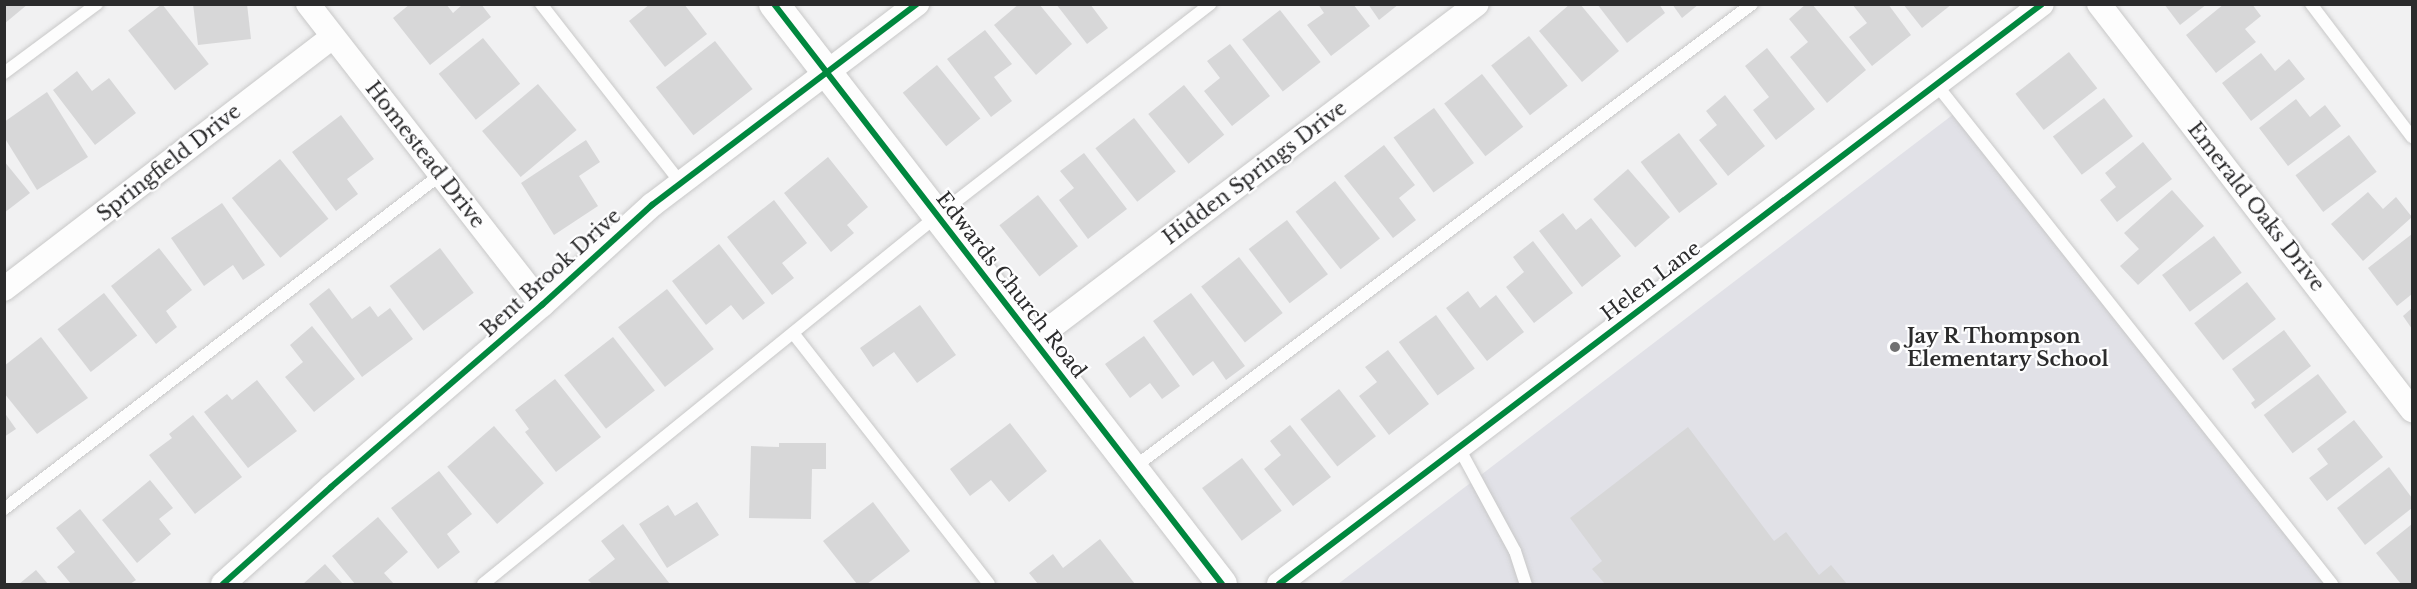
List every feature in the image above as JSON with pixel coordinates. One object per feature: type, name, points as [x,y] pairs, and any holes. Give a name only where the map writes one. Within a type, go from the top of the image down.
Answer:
[{"type":"street","name":"Homestead Drive","points":[[308,4],[542,305]]},
{"type":"street","name":"Edwards Church Road","points":[[774,4],[1222,585]]},
{"type":"street","name":"Bent Brook Drive","points":[[223,585],[340,479],[542,305],[652,205],[917,4]]},
{"type":"street","name":"Hidden Springs Drive","points":[[1034,341],[1477,4]]},
{"type":"street","name":"Helen Lane","points":[[1279,585],[2042,4]]},
{"type":"street","name":"Emerald Oaks Drive","points":[[2099,4],[2412,410]]},
{"type":"street","name":"Springfield Drive","points":[[4,289],[333,37]]},
{"type":"lane","points":[[4,73],[97,4]]},
{"type":"lane","points":[[541,4],[681,183]]},
{"type":"lane","points":[[483,585],[937,216],[1210,4]]},
{"type":"lane","points":[[1132,469],[1752,4]]},
{"type":"lane","points":[[2311,4],[2412,137]]},
{"type":"lane","points":[[1936,84],[2332,585]]},
{"type":"lane","points":[[4,509],[441,175]]},
{"type":"lane","points":[[793,333],[989,585]]},
{"type":"lane","points":[[1459,448],[1515,551],[1526,585]]},
{"type":"shaded area","name":"Jay R Thompson Elementary School","points":[[1959,110],[2324,584],[1338,584]]},
{"type":"building","points":[[4,4],[28,4],[4,24]]},
{"type":"building","points":[[162,4],[209,64],[175,90],[128,30]]},
{"type":"building","points":[[193,4],[247,4],[251,39],[198,45]]},
{"type":"building","points":[[410,4],[446,4],[453,13],[463,4],[481,4],[491,17],[430,65],[393,18]]},
{"type":"building","points":[[650,4],[684,4],[707,34],[665,67],[629,21]]},
{"type":"building","points":[[1019,4],[1039,4],[1072,44],[1036,75],[994,25]]},
{"type":"building","points":[[1056,4],[1090,4],[1108,28],[1087,44]]},
{"type":"building","points":[[1318,4],[1353,4],[1370,26],[1331,56],[1307,25],[1324,13]]},
{"type":"building","points":[[1368,4],[1399,4],[1379,20]]},
{"type":"building","points":[[1570,4],[1580,4],[1619,51],[1582,82],[1539,31]]},
{"type":"building","points":[[1597,4],[1659,4],[1665,13],[1627,43]]},
{"type":"building","points":[[1672,4],[1699,4],[1682,18]]},
{"type":"building","points":[[1806,4],[1812,4],[1866,70],[1827,103],[1790,57],[1808,42],[1789,19]]},
{"type":"building","points":[[1852,4],[1888,4],[1911,35],[1872,66],[1849,37],[1867,23]]},
{"type":"building","points":[[1903,4],[1952,4],[1922,28]]},
{"type":"building","points":[[2164,4],[2207,4],[2180,25]]},
{"type":"building","points":[[2224,4],[2252,4],[2261,16],[2245,29],[2256,42],[2216,73],[2186,35]]},
{"type":"building","points":[[1280,10],[1321,62],[1283,92],[1242,40]]},
{"type":"building","points":[[985,30],[1012,64],[994,77],[1012,101],[991,117],[947,59]]},
{"type":"building","points":[[1529,36],[1568,86],[1530,115],[1491,66]]},
{"type":"building","points":[[483,38],[520,84],[476,120],[439,74]]},
{"type":"building","points":[[715,41],[753,89],[693,135],[656,87]]},
{"type":"building","points":[[1230,44],[1270,96],[1232,126],[1204,91],[1220,78],[1207,61]]},
{"type":"building","points":[[1767,48],[1815,109],[1776,140],[1753,110],[1769,97],[1745,66]]},
{"type":"building","points":[[2069,52],[2097,88],[2044,130],[2015,94]]},
{"type":"building","points":[[2261,53],[2275,71],[2289,59],[2305,79],[2251,121],[2222,83]]},
{"type":"building","points":[[937,65],[980,119],[946,146],[903,93]]},
{"type":"building","points":[[77,71],[92,91],[109,78],[136,113],[95,145],[53,90]]},
{"type":"building","points":[[1482,74],[1523,127],[1485,156],[1444,104]]},
{"type":"building","points":[[538,84],[577,130],[521,177],[482,131]]},
{"type":"building","points":[[1184,85],[1224,135],[1189,164],[1148,114]]},
{"type":"building","points":[[47,92],[88,157],[37,190],[4,137],[4,122]]},
{"type":"building","points":[[1725,95],[1765,146],[1728,176],[1699,140],[1717,125],[1706,111]]},
{"type":"building","points":[[2104,98],[2133,136],[2082,175],[2053,137]]},
{"type":"building","points":[[2296,99],[2310,117],[2325,105],[2341,126],[2288,166],[2259,128]]},
{"type":"building","points":[[1434,108],[1474,163],[1434,192],[1394,137]]},
{"type":"building","points":[[341,115],[374,159],[347,179],[358,194],[336,211],[292,152]]},
{"type":"building","points":[[1134,118],[1176,172],[1137,202],[1095,148]]},
{"type":"building","points":[[1679,133],[1718,184],[1679,213],[1641,162]]},
{"type":"building","points":[[2349,135],[2377,172],[2323,212],[2295,175]]},
{"type":"building","points":[[586,140],[600,162],[579,176],[598,206],[554,235],[521,183]]},
{"type":"building","points":[[2143,142],[2172,179],[2117,222],[2100,200],[2116,187],[2105,173]]},
{"type":"building","points":[[1384,145],[1415,185],[1399,198],[1416,220],[1393,238],[1344,176]]},
{"type":"building","points":[[1084,153],[1127,209],[1088,239],[1059,200],[1074,188],[1060,171]]},
{"type":"building","points":[[828,157],[868,207],[847,225],[854,233],[831,252],[784,193]]},
{"type":"building","points":[[280,159],[328,219],[280,258],[232,198]]},
{"type":"building","points":[[4,161],[30,193],[4,213]]},
{"type":"building","points":[[1628,169],[1670,217],[1635,247],[1593,199]]},
{"type":"building","points":[[1335,181],[1380,239],[1341,269],[1296,212]]},
{"type":"building","points":[[2172,190],[2204,226],[2138,285],[2120,266],[2139,249],[2124,233]]},
{"type":"building","points":[[2368,192],[2383,209],[2396,197],[2412,217],[2363,261],[2331,224]]},
{"type":"building","points":[[1038,195],[1078,246],[1039,276],[999,225]]},
{"type":"building","points":[[774,200],[807,243],[782,263],[794,278],[772,295],[727,237]]},
{"type":"building","points":[[222,203],[265,265],[243,280],[233,265],[204,286],[171,238]]},
{"type":"building","points":[[1563,213],[1576,230],[1591,218],[1621,256],[1582,287],[1539,231]]},
{"type":"building","points":[[1287,220],[1328,274],[1290,303],[1249,249]]},
{"type":"building","points":[[2412,234],[2412,294],[2397,306],[2368,268]]},
{"type":"building","points":[[2214,236],[2242,273],[2190,312],[2162,275]]},
{"type":"building","points":[[1533,241],[1573,293],[1534,323],[1506,287],[1524,272],[1513,257]]},
{"type":"building","points":[[719,244],[765,303],[743,320],[731,305],[706,325],[672,281]]},
{"type":"building","points":[[159,248],[192,290],[166,311],[177,327],[156,344],[111,286]]},
{"type":"building","points":[[440,248],[474,293],[423,331],[390,286]]},
{"type":"building","points":[[1239,257],[1283,313],[1245,343],[1201,287]]},
{"type":"building","points":[[2247,282],[2276,319],[2223,360],[2194,323]]},
{"type":"building","points":[[329,288],[352,319],[370,306],[378,317],[390,308],[413,339],[362,377],[309,304]]},
{"type":"building","points":[[667,289],[714,349],[665,387],[618,327]]},
{"type":"building","points":[[1468,291],[1480,308],[1496,295],[1524,332],[1487,361],[1446,308]]},
{"type":"building","points":[[104,293],[137,336],[91,372],[58,329]]},
{"type":"building","points":[[1191,293],[1245,366],[1226,380],[1213,361],[1193,376],[1153,321]]},
{"type":"building","points":[[920,305],[956,355],[917,383],[894,352],[873,367],[860,348]]},
{"type":"building","points":[[2412,308],[2412,329],[2403,316]]},
{"type":"building","points":[[1436,315],[1475,368],[1438,395],[1399,342]]},
{"type":"building","points":[[312,326],[355,379],[314,412],[285,377],[303,362],[290,345]]},
{"type":"building","points":[[2284,330],[2311,366],[2255,409],[2251,403],[2255,400],[2232,369]]},
{"type":"building","points":[[1144,336],[1180,386],[1162,399],[1150,383],[1130,398],[1105,364]]},
{"type":"building","points":[[41,337],[88,398],[37,434],[4,393],[4,366]]},
{"type":"building","points":[[613,337],[655,391],[606,429],[564,375]]},
{"type":"building","points":[[1388,350],[1429,404],[1389,435],[1359,396],[1377,382],[1365,367]]},
{"type":"building","points":[[2318,374],[2347,412],[2293,453],[2264,415]]},
{"type":"building","points":[[555,379],[601,437],[556,472],[525,432],[529,429],[515,410]]},
{"type":"building","points":[[257,380],[297,431],[248,468],[204,412],[227,394],[232,400]]},
{"type":"building","points":[[1339,389],[1376,436],[1337,466],[1300,419]]},
{"type":"building","points":[[4,412],[16,429],[4,437]]},
{"type":"building","points":[[193,415],[242,477],[195,514],[149,455],[172,438],[169,434]]},
{"type":"building","points":[[2354,420],[2383,457],[2327,501],[2309,478],[2328,464],[2317,449]]},
{"type":"building","points":[[1010,423],[1047,471],[1009,502],[991,480],[970,496],[950,469]]},
{"type":"building","points":[[1290,425],[1331,477],[1293,506],[1264,469],[1281,455],[1270,441]]},
{"type":"building","points":[[494,426],[544,483],[497,524],[447,467]]},
{"type":"building","points":[[1688,427],[1774,541],[1786,532],[1819,575],[1831,565],[1847,584],[1605,584],[1592,569],[1602,561],[1570,518]]},
{"type":"building","points":[[779,443],[826,443],[826,469],[812,469],[811,519],[749,518],[751,446],[779,447]]},
{"type":"building","points":[[1242,458],[1282,511],[1242,541],[1202,488]]},
{"type":"building","points":[[2389,467],[2412,498],[2412,508],[2365,545],[2337,508]]},
{"type":"building","points":[[439,471],[472,514],[447,534],[460,552],[438,569],[391,508]]},
{"type":"building","points":[[150,480],[173,508],[159,519],[171,534],[137,563],[102,520]]},
{"type":"building","points":[[697,502],[719,535],[667,568],[639,524],[668,505],[675,516]]},
{"type":"building","points":[[873,502],[910,551],[867,584],[857,584],[823,541]]},
{"type":"building","points":[[80,509],[136,580],[130,584],[71,584],[57,567],[75,552],[56,528]]},
{"type":"building","points":[[378,517],[408,552],[384,573],[394,584],[355,584],[332,556]]},
{"type":"building","points":[[623,524],[670,584],[592,584],[588,580],[615,559],[601,541]]},
{"type":"building","points":[[2412,524],[2412,583],[2401,584],[2376,553]]},
{"type":"building","points":[[1100,539],[1135,584],[1038,584],[1029,573],[1053,554],[1063,568]]},
{"type":"building","points":[[325,564],[343,584],[303,584]]},
{"type":"building","points":[[36,570],[48,584],[19,584]]},
{"type":"cycle path","points":[[774,4],[1222,584]]},
{"type":"cycle path","points":[[223,584],[331,487],[542,305],[652,205],[917,4]]},
{"type":"cycle path","points":[[1279,584],[2042,4]]},
{"type":"place","name":"Jay R Thompson Elementary School","points":[[1895,347]]}]
